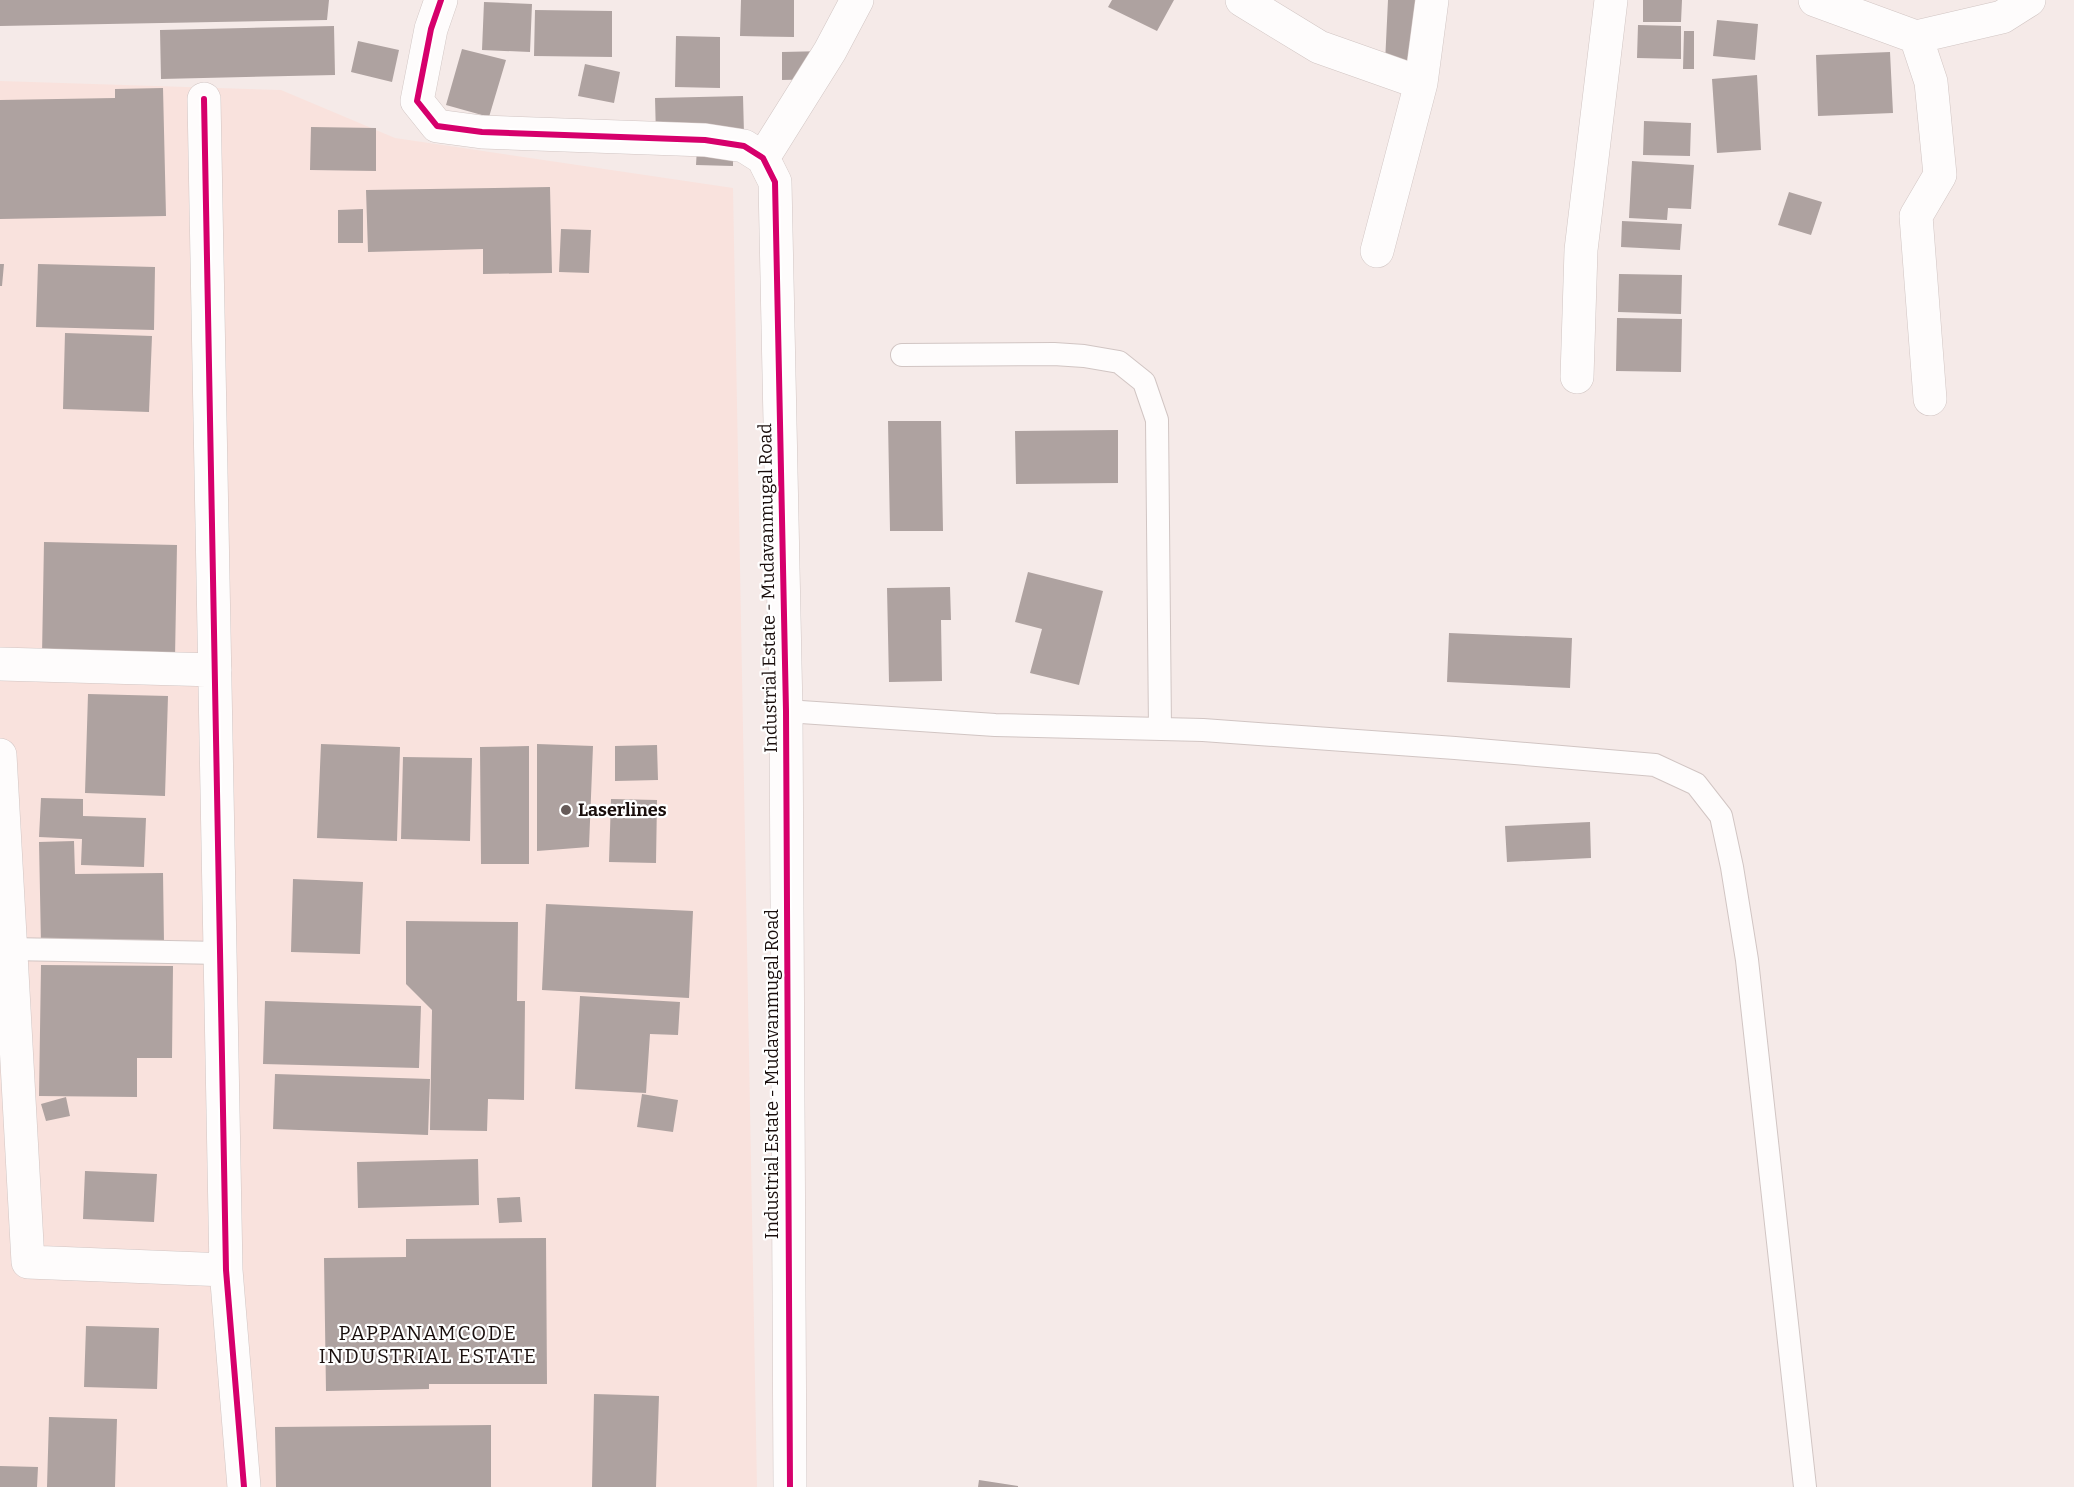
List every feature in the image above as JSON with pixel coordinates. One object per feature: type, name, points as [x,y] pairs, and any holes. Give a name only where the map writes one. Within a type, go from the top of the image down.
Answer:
[{"type":"street","points":[[441,0],[431,29],[417,101],[437,126],[482,132],[705,140],[744,147],[763,158],[830,51],[857,0]]},
{"type":"street","points":[[1242,0],[1320,47],[1421,83]]},
{"type":"street","points":[[1377,251],[1421,83],[1432,0]]},
{"type":"street","points":[[1577,377],[1581,250],[1611,0]]},
{"type":"street","points":[[1815,0],[1916,37],[2002,17],[2029,0]]},
{"type":"street","points":[[1916,37],[1931,82],[1940,175],[1916,216],[1930,399]]},
{"type":"street","points":[[204,99],[226,1270],[244,1487]]},
{"type":"street","name":"Industrial Estate - Mudavanmugal Road","points":[[763,158],[775,182],[786,711],[790,1487]]},
{"type":"street","points":[[0,664],[215,670]]},
{"type":"street","points":[[0,755],[27,1262],[226,1270]]},
{"type":"lane","points":[[902,355],[1054,354],[1084,356],[1119,362],[1144,382],[1157,420],[1160,729]]},
{"type":"lane","points":[[786,711],[995,725],[1203,730],[1455,748],[1655,765],[1696,784],[1720,816],[1732,867],[1741,925],[1805,1487]]},
{"type":"lane","points":[[10,949],[221,953]]},
{"type":"shaded area","points":[[0,81],[281,90],[395,138],[733,188],[757,1487],[0,1487]]},
{"type":"building","points":[[0,0],[329,0],[327,20],[0,26]]},
{"type":"building","points":[[741,0],[794,0],[794,37],[740,36]]},
{"type":"building","points":[[1112,0],[1174,0],[1157,31],[1108,7]]},
{"type":"building","points":[[1388,0],[1428,0],[1426,64],[1385,63]]},
{"type":"building","points":[[1643,0],[1682,0],[1681,22],[1643,22]]},
{"type":"building","points":[[484,2],[532,4],[530,52],[482,50]]},
{"type":"building","points":[[535,10],[612,11],[612,57],[534,56]]},
{"type":"building","points":[[1717,20],[1758,24],[1755,60],[1713,56]]},
{"type":"building","points":[[1638,25],[1681,26],[1681,59],[1637,58]]},
{"type":"building","points":[[334,26],[335,75],[161,79],[160,30]]},
{"type":"building","points":[[1684,31],[1694,31],[1694,69],[1683,69]]},
{"type":"building","points":[[676,36],[720,37],[720,88],[675,87]]},
{"type":"building","points":[[358,41],[399,50],[392,82],[351,72]]},
{"type":"building","points":[[462,49],[506,60],[489,117],[446,105]]},
{"type":"building","points":[[825,51],[826,79],[782,80],[782,52]]},
{"type":"building","points":[[1890,52],[1893,113],[1818,116],[1816,55]]},
{"type":"building","points":[[585,64],[620,72],[614,103],[578,96]]},
{"type":"building","points":[[1757,75],[1761,150],[1717,153],[1712,79]]},
{"type":"building","points":[[163,88],[166,216],[0,219],[0,100],[115,98],[115,89]]},
{"type":"building","points":[[743,96],[744,134],[656,136],[655,98]]},
{"type":"building","points":[[1644,121],[1691,123],[1690,156],[1643,155]]},
{"type":"building","points":[[311,127],[376,128],[376,171],[310,170]]},
{"type":"building","points":[[697,148],[733,149],[733,166],[696,165]]},
{"type":"building","points":[[1632,161],[1694,165],[1691,209],[1668,208],[1667,220],[1629,218]]},
{"type":"building","points":[[550,187],[552,273],[483,274],[483,249],[368,252],[366,190]]},
{"type":"building","points":[[1789,192],[1822,202],[1811,235],[1778,225]]},
{"type":"building","points":[[363,209],[363,243],[338,243],[338,210]]},
{"type":"building","points":[[1622,221],[1682,224],[1680,250],[1621,247]]},
{"type":"building","points":[[561,229],[591,230],[589,273],[559,272]]},
{"type":"building","points":[[0,264],[4,264],[2,286],[0,286]]},
{"type":"building","points":[[38,264],[155,267],[154,330],[36,327]]},
{"type":"building","points":[[1619,274],[1682,275],[1681,314],[1618,312]]},
{"type":"building","points":[[1617,318],[1682,319],[1681,372],[1616,371]]},
{"type":"building","points":[[65,333],[152,336],[149,412],[63,409]]},
{"type":"building","points":[[888,421],[941,421],[943,531],[890,531]]},
{"type":"building","points":[[1118,430],[1118,483],[1016,484],[1015,431]]},
{"type":"building","points":[[44,542],[177,545],[175,658],[42,655]]},
{"type":"building","points":[[1028,572],[1103,591],[1079,685],[1030,673],[1042,629],[1015,622]]},
{"type":"building","points":[[950,587],[951,620],[941,620],[942,681],[889,682],[887,588]]},
{"type":"building","points":[[1449,633],[1572,638],[1570,688],[1447,682]]},
{"type":"building","points":[[88,694],[168,696],[165,796],[85,793]]},
{"type":"building","points":[[321,744],[400,747],[397,841],[317,838]]},
{"type":"building","points":[[537,744],[593,746],[589,847],[537,851]]},
{"type":"building","points":[[657,745],[658,780],[615,781],[615,746]]},
{"type":"building","points":[[529,746],[529,864],[481,864],[480,747]]},
{"type":"building","points":[[403,757],[472,758],[470,841],[401,839]]},
{"type":"building","points":[[41,798],[83,799],[83,816],[146,818],[144,867],[81,865],[82,839],[39,837]]},
{"type":"building","points":[[611,799],[657,800],[656,863],[609,862]]},
{"type":"building","points":[[1590,822],[1591,858],[1507,862],[1505,826]]},
{"type":"building","points":[[74,841],[75,874],[163,873],[164,943],[41,945],[39,842]]},
{"type":"building","points":[[293,879],[363,882],[360,954],[291,952]]},
{"type":"building","points":[[546,904],[693,911],[689,998],[542,990]]},
{"type":"building","points":[[406,921],[518,922],[517,1001],[525,1001],[524,1100],[488,1099],[487,1131],[430,1130],[432,1010],[406,984]]},
{"type":"building","points":[[41,965],[173,966],[172,1058],[137,1058],[137,1097],[39,1096]]},
{"type":"building","points":[[580,996],[680,1002],[678,1035],[650,1034],[646,1093],[575,1089]]},
{"type":"building","points":[[265,1001],[421,1006],[419,1068],[263,1064]]},
{"type":"building","points":[[275,1074],[430,1079],[428,1135],[273,1129]]},
{"type":"building","points":[[642,1094],[678,1100],[673,1132],[637,1127]]},
{"type":"building","points":[[66,1097],[70,1116],[46,1121],[41,1104]]},
{"type":"building","points":[[478,1159],[479,1205],[358,1208],[357,1162]]},
{"type":"building","points":[[85,1171],[157,1174],[154,1222],[83,1219]]},
{"type":"building","points":[[520,1197],[522,1222],[499,1223],[497,1198]]},
{"type":"building","points":[[546,1238],[547,1384],[429,1384],[429,1389],[326,1391],[324,1258],[406,1257],[406,1239]]},
{"type":"building","points":[[86,1326],[159,1328],[157,1389],[84,1387]]},
{"type":"building","points":[[594,1394],[659,1396],[656,1487],[592,1487]]},
{"type":"building","points":[[49,1417],[117,1419],[115,1487],[47,1487]]},
{"type":"building","points":[[491,1425],[491,1487],[276,1487],[275,1427]]},
{"type":"building","points":[[0,1466],[38,1467],[37,1487],[0,1487]]},
{"type":"building","points":[[979,1480],[1018,1486],[1018,1487],[978,1487]]},
{"type":"cycle path","points":[[441,0],[431,29],[417,101],[437,126],[482,132],[705,140],[744,146],[763,158],[775,182],[786,711],[790,1487]]},
{"type":"cycle path","points":[[204,99],[226,1270],[244,1487]]},
{"type":"place","name":"Laserlines","points":[[566,810]]},
{"type":"district","name":"PAPPANAMCODE INDUSTRIAL ESTATE","points":[[428,1344]]}]
